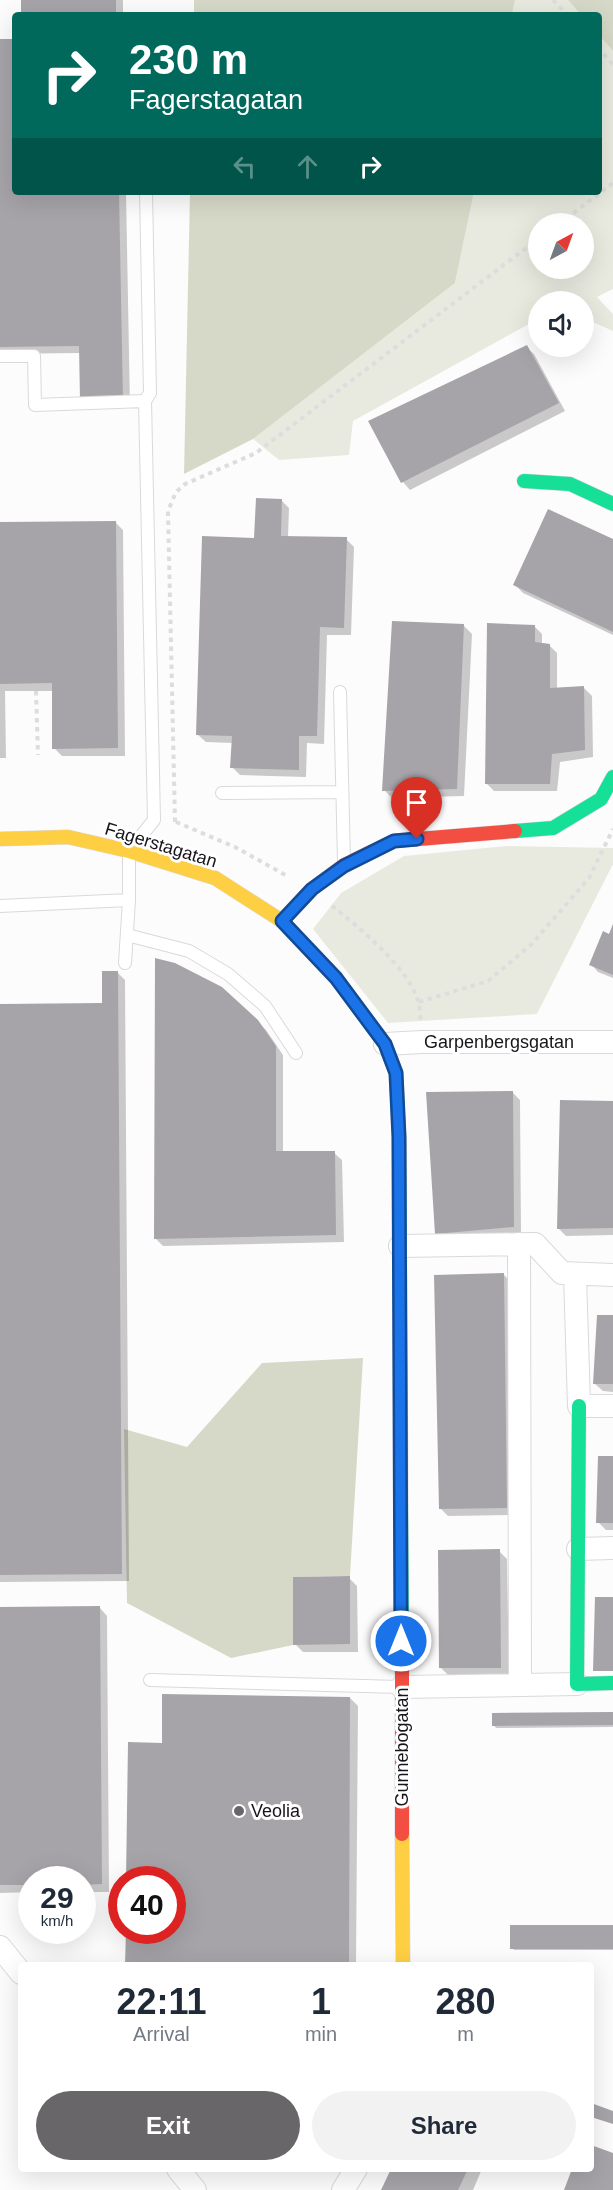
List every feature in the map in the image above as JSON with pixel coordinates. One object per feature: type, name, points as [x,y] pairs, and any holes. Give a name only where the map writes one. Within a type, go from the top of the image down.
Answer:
[{"type":"street","points":[[524,481],[570,484],[613,504]]},
{"type":"street","points":[[282,921],[312,889],[344,866],[394,841],[553,828],[601,799],[613,777]]},
{"type":"street","name":"Fagerstagatan","points":[[0,839],[68,837],[129,851],[215,878],[282,921]]},
{"type":"street","name":"Gunnebogatan","points":[[282,921],[336,978],[385,1044],[396,1073],[400,1246],[403,1962]]},
{"type":"street","name":"Garpenbergsgatan","points":[[385,1044],[613,1042]]},
{"type":"street","points":[[519,1244],[520,1685]]},
{"type":"street","points":[[400,1246],[535,1244],[562,1273],[613,1275]]},
{"type":"street","points":[[575,1274],[579,1406],[577,1683]]},
{"type":"street","points":[[579,1406],[613,1406]]},
{"type":"street","points":[[578,1548],[613,1548]]},
{"type":"street","points":[[402,1687],[613,1683]]},
{"type":"street","points":[[0,1947],[18,1969]]},
{"type":"street","points":[[180,2172],[195,2190]]},
{"type":"street","points":[[343,2190],[354,2172]]},
{"type":"lane","points":[[125,963],[129,851],[154,820],[145,401],[150,393],[146,195]]},
{"type":"lane","points":[[0,356],[34,356],[35,405],[145,401]]},
{"type":"lane","points":[[340,692],[344,866]]},
{"type":"lane","points":[[222,793],[342,792]]},
{"type":"lane","points":[[0,906],[129,900]]},
{"type":"lane","points":[[127,935],[189,951],[228,974],[265,1006],[296,1053]]},
{"type":"lane","points":[[150,1680],[402,1687]]},
{"type":"path","points":[[554,0],[565,12]]},
{"type":"path","points":[[602,52],[613,64]]},
{"type":"path","points":[[573,213],[597,195]]},
{"type":"path","points":[[154,820],[176,822],[168,511],[176,492],[185,484],[256,453],[528,247]]},
{"type":"path","points":[[36,691],[38,755]]},
{"type":"path","points":[[419,1002],[488,981],[531,945],[589,878],[613,829]]},
{"type":"shaded area","points":[[515,0],[568,0],[578,12],[513,12]]},
{"type":"shaded area","points":[[602,38],[613,51],[613,289],[597,297],[613,314],[613,331],[594,322],[594,291],[528,291],[528,325],[353,421],[349,455],[279,460],[253,439],[455,283],[473,195],[602,195]]},
{"type":"shaded area","points":[[506,846],[613,848],[613,864],[537,1014],[388,1023],[313,929],[341,893],[404,856]]},
{"type":"green space","points":[[194,0],[515,0],[513,12],[194,12]]},
{"type":"green space","points":[[568,0],[613,0],[613,51],[602,38],[602,12],[578,12]]},
{"type":"green space","points":[[190,195],[473,195],[455,283],[253,439],[184,474]]},
{"type":"green space","points":[[363,1358],[350,1576],[293,1577],[293,1645],[231,1658],[127,1603],[124,1429],[187,1447],[262,1363]]},
{"type":"building","points":[[21,0],[116,0],[116,12],[21,12]]},
{"type":"building","points":[[0,39],[12,39],[12,195],[119,195],[123,400],[80,400],[79,346],[0,347]]},
{"type":"building","points":[[527,345],[528,357],[534,357],[559,403],[401,483],[368,421]]},
{"type":"building","points":[[256,498],[282,499],[281,536],[347,537],[344,628],[320,627],[317,736],[299,736],[299,770],[230,768],[232,736],[196,735],[202,536],[254,538]]},
{"type":"building","points":[[548,509],[613,539],[613,632],[513,585]]},
{"type":"building","points":[[116,521],[118,748],[52,749],[52,683],[0,684],[0,522]]},
{"type":"building","points":[[392,621],[464,624],[457,789],[382,791]]},
{"type":"building","points":[[487,623],[535,625],[535,642],[550,644],[550,688],[584,686],[585,750],[552,754],[550,784],[485,784]]},
{"type":"building","points":[[613,924],[613,975],[589,965],[603,931],[609,934]]},
{"type":"building","points":[[155,958],[175,963],[222,987],[258,1020],[276,1046],[276,1151],[335,1151],[336,1235],[154,1239]]},
{"type":"building","points":[[102,971],[118,971],[122,1574],[0,1575],[0,1004],[102,1003]]},
{"type":"building","points":[[513,1091],[514,1227],[435,1234],[426,1092]]},
{"type":"building","points":[[560,1100],[613,1101],[613,1228],[557,1229]]},
{"type":"building","points":[[504,1273],[507,1508],[439,1509],[434,1275]]},
{"type":"building","points":[[597,1315],[613,1315],[613,1384],[593,1384]]},
{"type":"building","points":[[598,1456],[613,1456],[613,1523],[596,1523]]},
{"type":"building","points":[[500,1549],[501,1668],[439,1668],[438,1550]]},
{"type":"building","points":[[350,1576],[350,1644],[293,1645],[293,1577]]},
{"type":"building","points":[[595,1597],[613,1597],[613,1671],[593,1671]]},
{"type":"building","points":[[100,1606],[102,1884],[96,1884],[96,1866],[18,1866],[18,1885],[0,1885],[0,1607]]},
{"type":"building","name":"Veolia","points":[[162,1694],[350,1697],[349,1962],[125,1962],[126,1944],[186,1944],[186,1866],[126,1866],[128,1742],[162,1743]]},
{"type":"building","points":[[613,1712],[613,1725],[492,1726],[492,1713]]},
{"type":"building","points":[[510,1925],[613,1925],[613,1949],[510,1949]]},
{"type":"building","points":[[594,2104],[613,2111],[613,2124],[594,2118]]},
{"type":"building","points":[[594,2146],[613,2153],[613,2190],[564,2190],[571,2172],[594,2172]]},
{"type":"building","points":[[390,2172],[467,2172],[458,2190],[381,2190]]},
{"type":"traffic: fast","points":[[524,481],[570,484],[613,504]]},
{"type":"traffic: fast","points":[[515,831],[553,828],[601,799],[613,777]]},
{"type":"traffic: fast","points":[[336,978],[385,1044],[396,1073],[399,1137],[402,1670]]},
{"type":"traffic: fast","points":[[579,1406],[577,1684],[613,1683]]},
{"type":"traffic: slow","points":[[0,839],[68,837],[129,851],[215,878],[282,921],[336,978]]},
{"type":"traffic: slow","points":[[402,1834],[403,1962]]},
{"type":"traffic: jam","points":[[282,921],[312,889],[344,865],[394,841],[515,831]]},
{"type":"traffic: jam","points":[[402,1670],[402,1834]]},
{"type":"place","name":"Veolia","points":[[239,1811]]},
{"type":"route","points":[[401,1641],[399,1137],[396,1073],[385,1044],[336,978],[282,921],[312,889],[344,866],[394,841],[417,839]]}]
